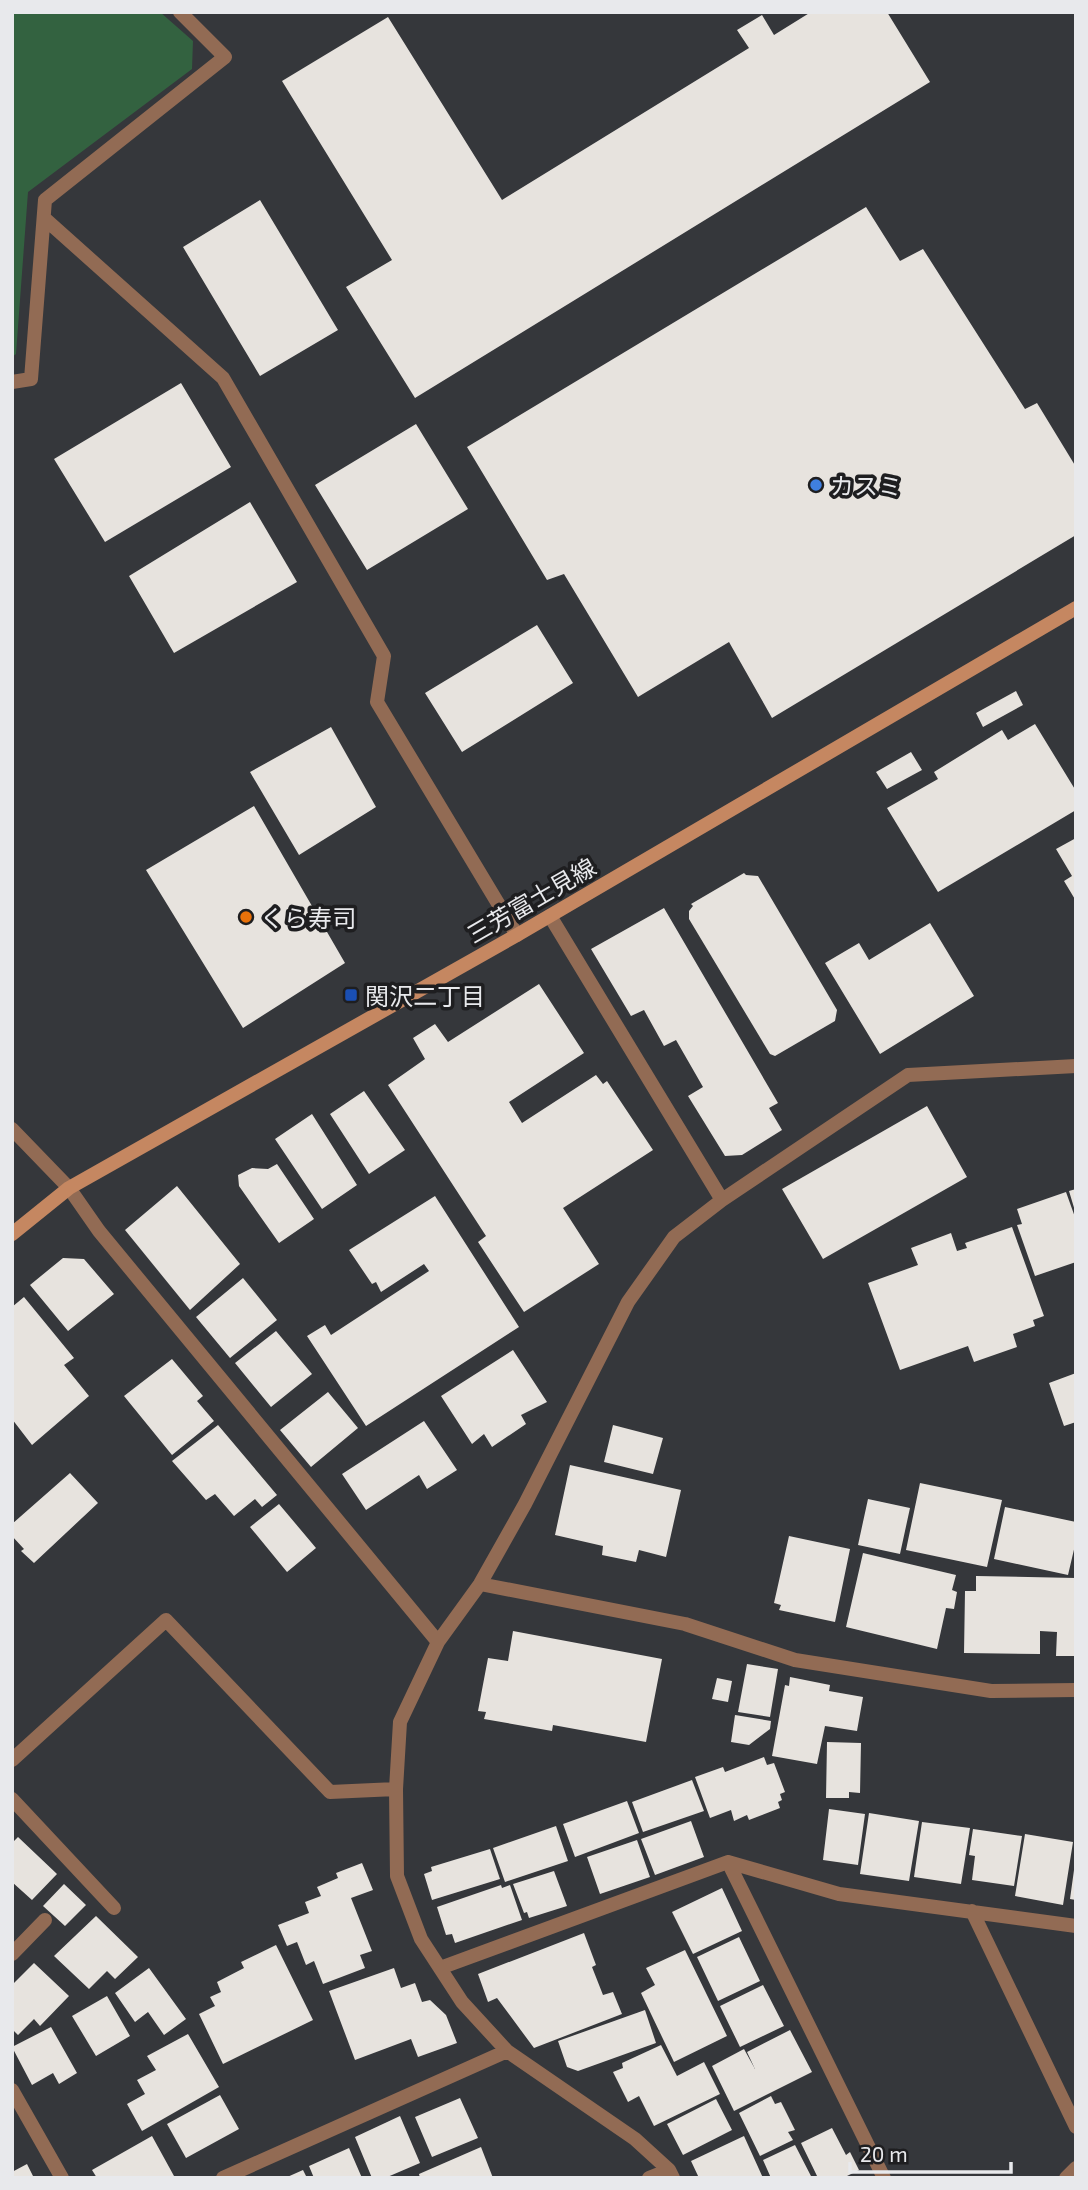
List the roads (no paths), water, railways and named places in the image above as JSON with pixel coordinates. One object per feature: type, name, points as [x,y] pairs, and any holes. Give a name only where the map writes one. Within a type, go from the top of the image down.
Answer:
[{"type":"main road","name":"三芳富士見線","points":[[12,1234],[69,1188],[550,916],[1076,608]]},
{"type":"street","points":[[12,382],[31,379],[46,201],[226,57],[180,12]]},
{"type":"street","points":[[44,218],[223,378],[384,656],[377,702],[517,935]]},
{"type":"street","points":[[550,916],[722,1200]]},
{"type":"street","points":[[671,2174],[635,2139],[507,2051],[462,2001],[421,1939],[397,1876],[396,1789],[400,1722],[438,1642],[480,1584],[525,1504],[628,1301],[674,1237],[722,1200],[908,1075],[1076,1066]]},
{"type":"street","points":[[12,1129],[69,1188],[99,1231],[438,1642]]},
{"type":"street","points":[[480,1584],[685,1624],[795,1660],[991,1691],[1076,1690]]},
{"type":"street","points":[[12,1760],[166,1620],[330,1792],[396,1789]]},
{"type":"street","points":[[12,1799],[114,1908]]},
{"type":"street","points":[[440,1968],[728,1862],[839,1894],[1076,1927]]},
{"type":"street","points":[[728,1862],[884,2178]]},
{"type":"street","points":[[972,1911],[1076,2127]]},
{"type":"street","points":[[12,1954],[45,1920]]},
{"type":"street","points":[[223,2178],[507,2051]]},
{"type":"street","points":[[12,2090],[62,2178]]},
{"type":"street","points":[[1066,2178],[1076,2168]]},
{"type":"street","points":[[649,2178],[671,2174]]},
{"type":"place","name":"カスミ","points":[[816,485]]},
{"type":"place","name":"くら寿司","points":[[246,917]]},
{"type":"place","name":"関沢二丁目","points":[[351,995]]}]
